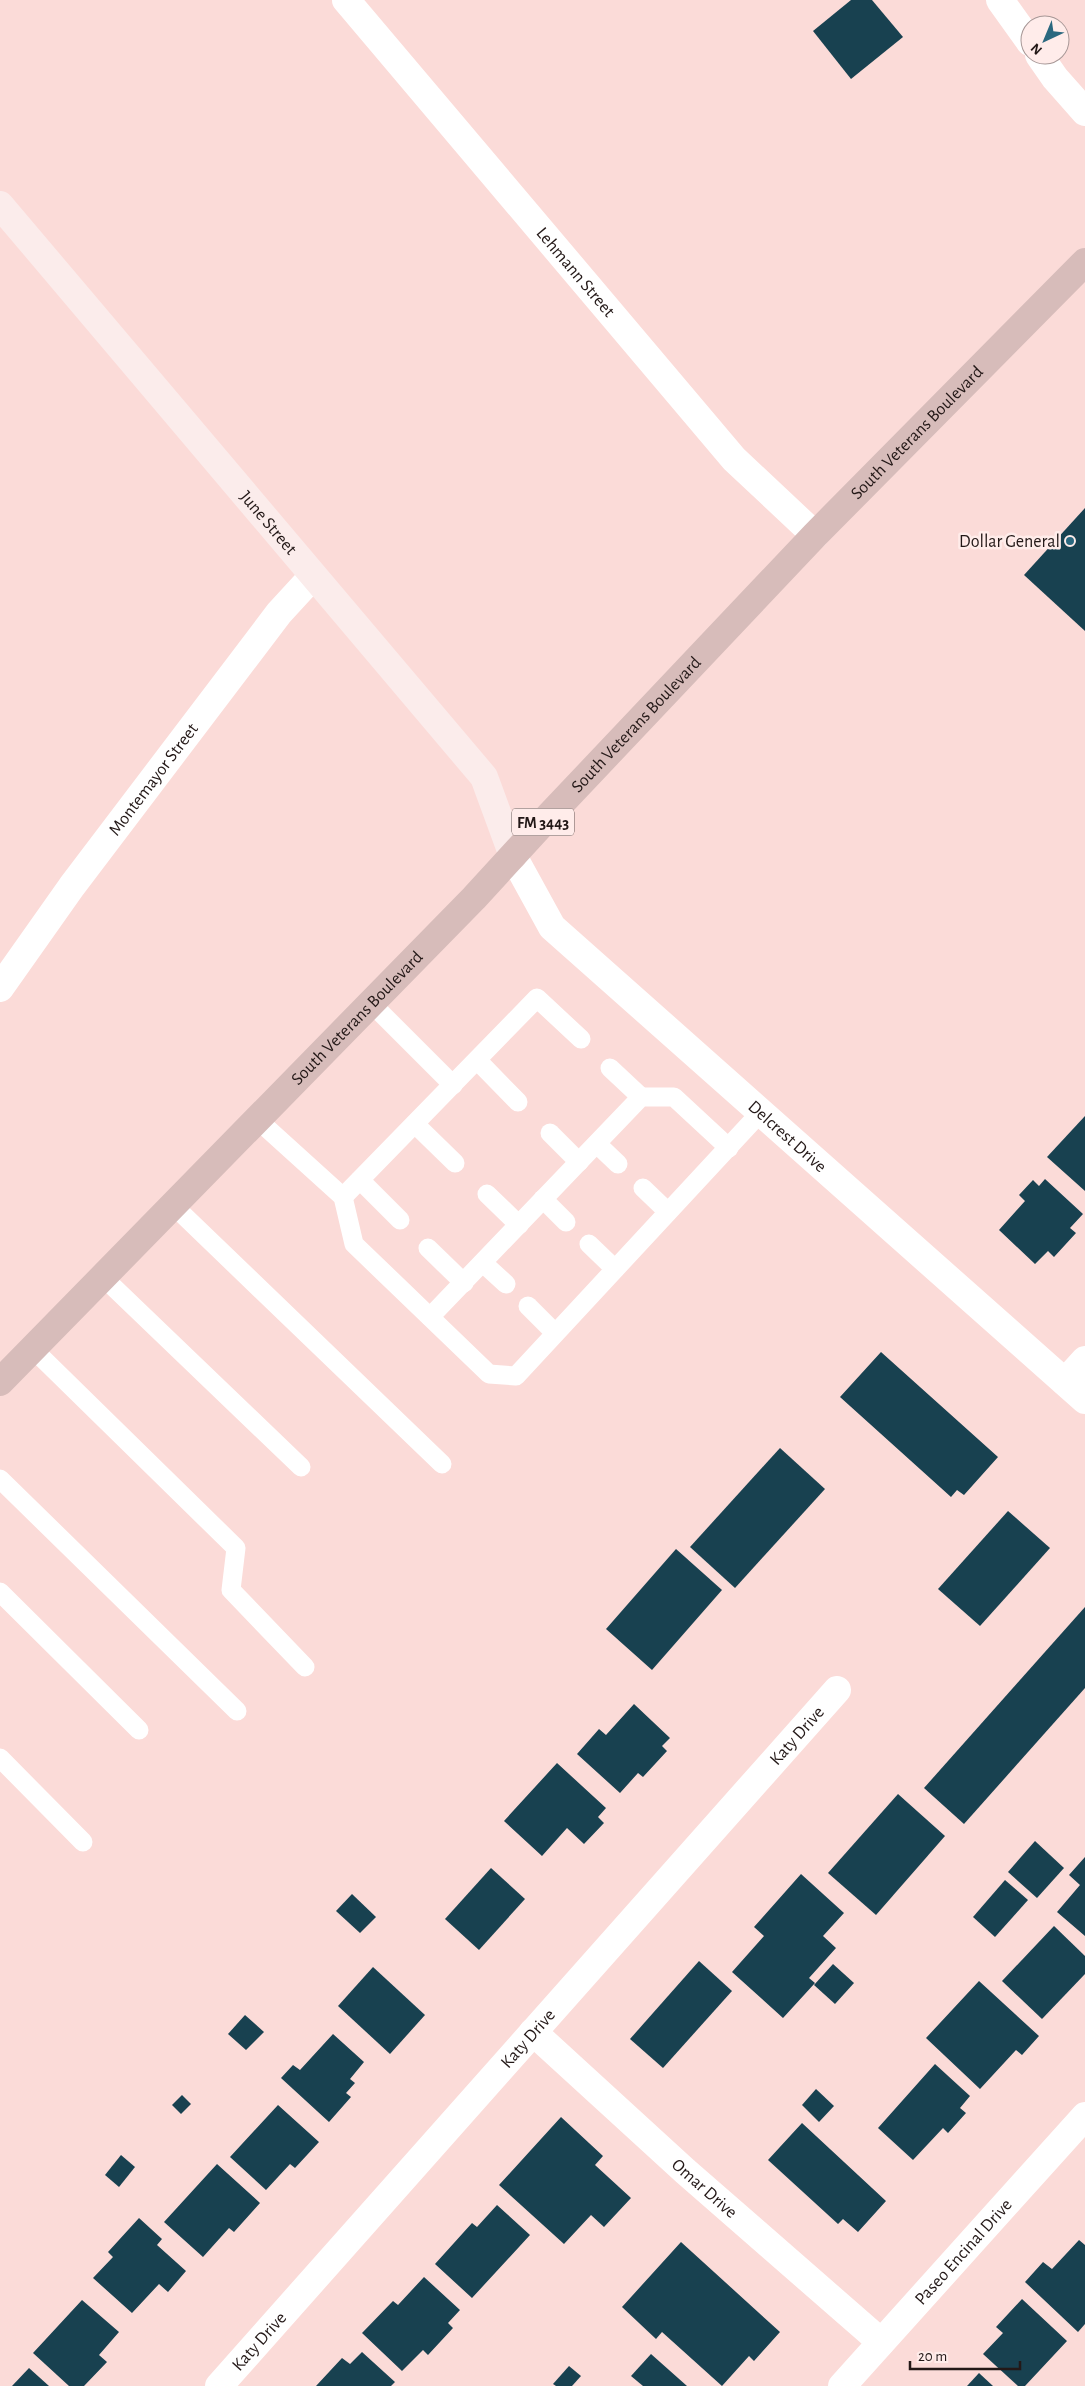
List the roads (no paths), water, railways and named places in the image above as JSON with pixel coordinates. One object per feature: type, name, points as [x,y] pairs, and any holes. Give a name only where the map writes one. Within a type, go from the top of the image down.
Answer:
[{"type":"main road","name":"South Veterans Boulevard","points":[[0,1382],[371,1003],[815,535],[1085,262]]},
{"type":"street","name":"Lehmann Street","points":[[346,0],[734,459],[815,535]]},
{"type":"street","points":[[1000,0],[1020,28]]},
{"type":"street","points":[[1047,65],[1085,112]]},
{"type":"street","name":"June Street","points":[[3,218],[484,777],[512,856]]},
{"type":"street","name":"Montemayor Street","points":[[0,988],[72,886],[267,628],[313,576]]},
{"type":"street","name":"Delcrest Drive","points":[[512,856],[552,927],[1075,1391]]},
{"type":"street","points":[[1075,1391],[1085,1360]]},
{"type":"street","name":"Katy Drive","points":[[219,2386],[837,1690]]},
{"type":"street","name":"Omar Drive","points":[[533,2032],[685,2171],[881,2342]]},
{"type":"street","name":"Paseo Encinal Drive","points":[[842,2386],[1085,2116]]},
{"type":"lane","points":[[343,1197],[537,998],[580,1040]]},
{"type":"lane","points":[[371,1003],[453,1084]]},
{"type":"lane","points":[[477,1060],[518,1102]]},
{"type":"lane","points":[[610,1068],[641,1097],[674,1097],[729,1148]]},
{"type":"lane","points":[[430,1318],[641,1097]]},
{"type":"lane","points":[[258,1120],[343,1197],[354,1244],[489,1374],[516,1376],[761,1112]]},
{"type":"lane","points":[[415,1124],[455,1163]]},
{"type":"lane","points":[[550,1133],[579,1162]]},
{"type":"lane","points":[[597,1144],[618,1164]]},
{"type":"lane","points":[[360,1180],[400,1220]]},
{"type":"lane","points":[[643,1188],[668,1212]]},
{"type":"lane","points":[[487,1194],[519,1225]]},
{"type":"lane","points":[[543,1199],[566,1222]]},
{"type":"lane","points":[[174,1206],[442,1464]]},
{"type":"lane","points":[[589,1244],[615,1269]]},
{"type":"lane","points":[[428,1248],[464,1283]]},
{"type":"lane","points":[[483,1263],[506,1284]]},
{"type":"lane","points":[[103,1277],[301,1467]]},
{"type":"lane","points":[[528,1306],[556,1333]]},
{"type":"lane","points":[[33,1349],[236,1548],[231,1590],[305,1667]]},
{"type":"lane","points":[[0,1479],[237,1710]]},
{"type":"lane","points":[[0,1592],[139,1730]]},
{"type":"lane","points":[[0,1758],[83,1842]]},
{"type":"place","name":"Dollar General","points":[[1070,541]]}]
